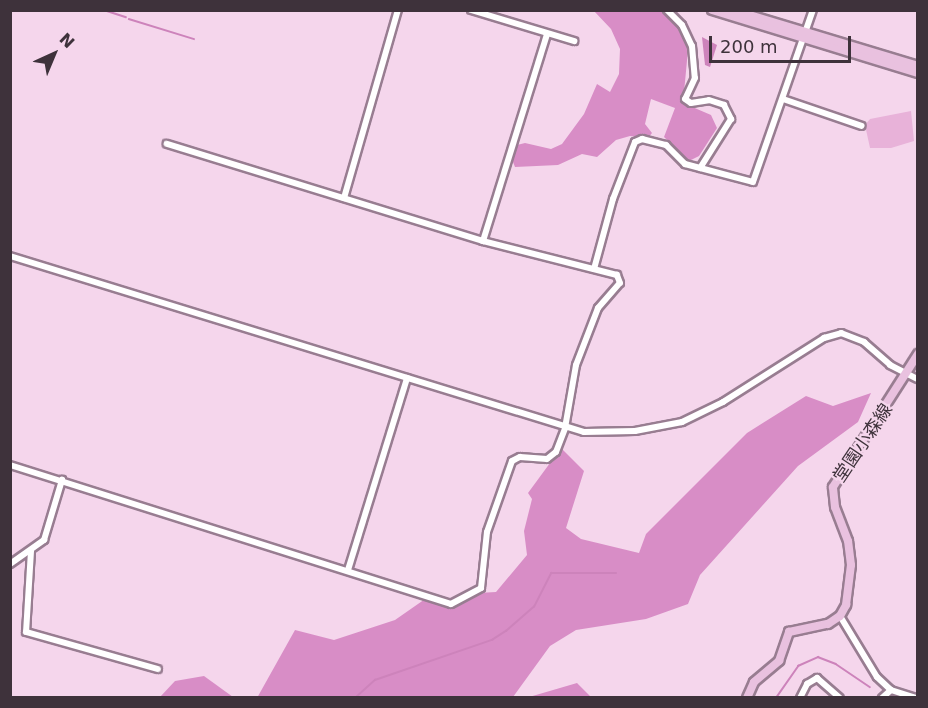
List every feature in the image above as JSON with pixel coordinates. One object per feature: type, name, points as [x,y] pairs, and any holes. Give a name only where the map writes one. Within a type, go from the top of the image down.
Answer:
[{"type":"main road","points":[[712,10],[918,66]]},
{"type":"main road","points":[[733,10],[918,73]]},
{"type":"main road","name":"堂園小森線","points":[[840,616],[846,605],[850,564],[848,542],[835,507],[833,487],[918,354]]},
{"type":"main road","points":[[747,698],[754,682],[779,661],[789,632],[828,624],[840,616]]},
{"type":"street","points":[[344,198],[398,10]]},
{"type":"street","points":[[471,10],[574,41]]},
{"type":"street","points":[[667,10],[682,25],[692,46],[695,78],[686,99],[691,103],[708,100],[724,105],[731,120],[700,168]]},
{"type":"street","points":[[594,269],[613,199],[635,142],[642,139],[666,145],[685,164],[753,182],[813,10]]},
{"type":"street","points":[[483,241],[547,34]]},
{"type":"street","points":[[783,99],[862,126]]},
{"type":"street","points":[[10,465],[451,604],[478,592],[487,532],[512,461],[520,457],[552,456],[565,428],[576,365],[598,308],[620,283],[617,275],[483,241],[167,144]]},
{"type":"street","points":[[10,256],[565,428],[601,434],[682,422],[723,402],[824,338],[841,333],[864,342],[906,374],[918,379]]},
{"type":"street","points":[[348,570],[407,378]]},
{"type":"street","points":[[10,564],[44,540],[62,480]]},
{"type":"street","points":[[31,551],[26,632],[158,669]]},
{"type":"street","points":[[840,616],[878,677],[891,690],[915,698]]},
{"type":"street","points":[[800,698],[807,684],[817,678],[840,698]]},
{"type":"street","points":[[882,698],[891,690]]},
{"type":"shaded area","points":[[594,11],[664,11],[681,29],[688,50],[683,103],[711,115],[717,128],[699,156],[689,161],[664,137],[675,108],[651,99],[645,124],[652,133],[648,138],[630,136],[616,140],[597,157],[582,154],[558,165],[515,167],[511,157],[517,145],[525,143],[551,149],[562,144],[584,114],[597,84],[610,92],[619,74],[620,49],[611,29]]},
{"type":"shaded area","points":[[702,37],[717,45],[710,67],[705,65]]},
{"type":"shaded area","points":[[911,111],[914,141],[891,148],[870,148],[865,125],[870,119]]},
{"type":"shaded area","points":[[871,393],[858,422],[798,466],[700,575],[688,604],[646,619],[576,630],[550,646],[513,697],[257,698],[295,630],[334,640],[395,620],[428,597],[451,606],[478,593],[496,592],[527,555],[524,531],[532,499],[528,493],[561,448],[584,471],[566,528],[581,539],[639,553],[646,534],[747,433],[806,396],[833,406]]},
{"type":"shaded area","points":[[204,676],[233,697],[160,697],[175,681]]},
{"type":"shaded area","points":[[577,683],[591,697],[529,697],[536,695]]},
{"type":"waterway","points":[[104,10],[126,17]]},
{"type":"waterway","points":[[129,19],[194,39]]},
{"type":"waterway","points":[[355,698],[375,680],[492,640],[534,607],[551,573],[616,573]]},
{"type":"waterway","points":[[776,698],[798,666],[818,657],[836,664],[870,687]]}]
